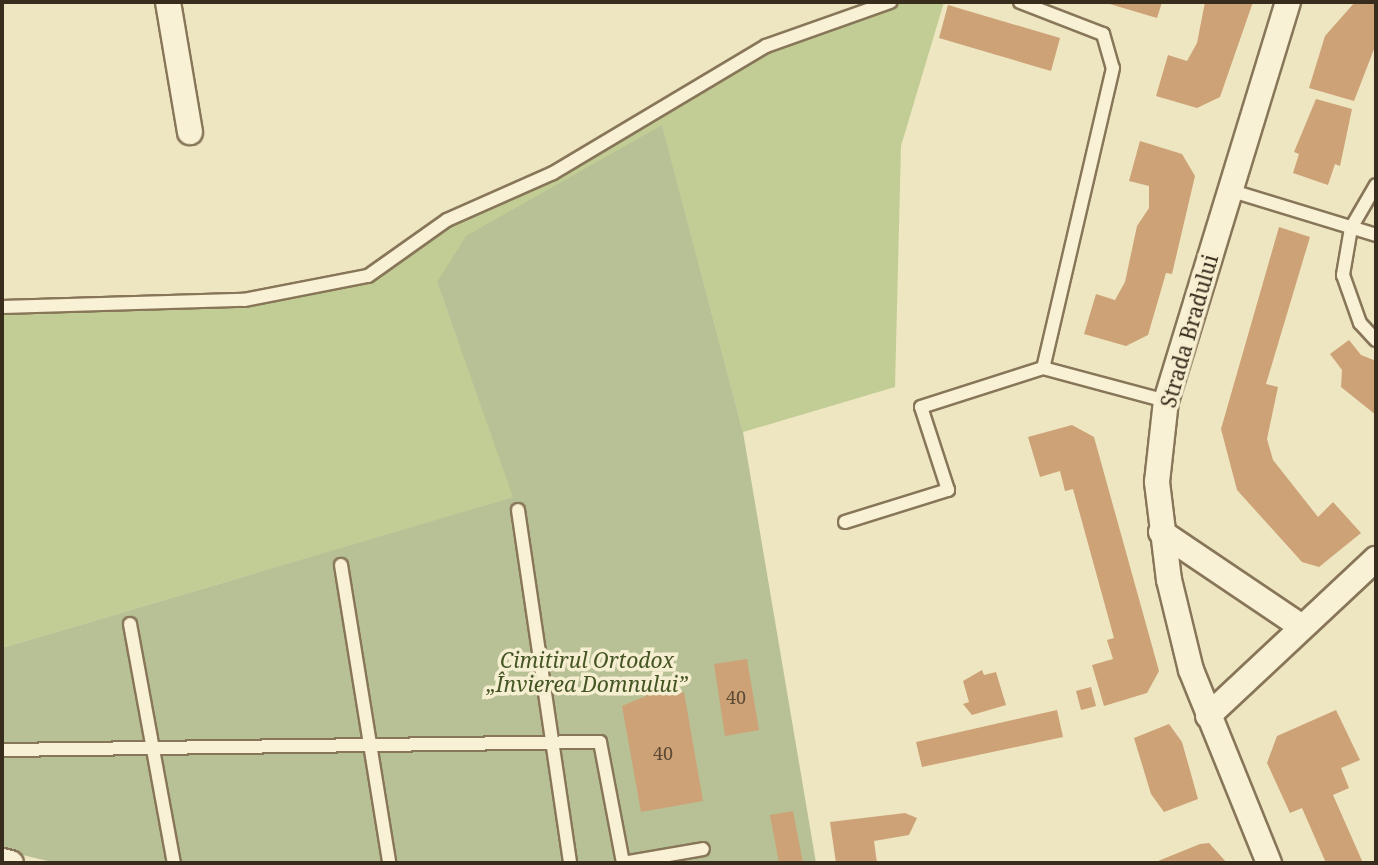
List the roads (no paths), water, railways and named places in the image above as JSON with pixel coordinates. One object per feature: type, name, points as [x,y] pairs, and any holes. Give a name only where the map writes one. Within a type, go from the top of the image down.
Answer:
[{"type":"street","points":[[168,2],[190,132]]},
{"type":"street","name":"Strada Bradului","points":[[1269,863],[1185,650],[1161,532],[1157,482],[1166,401],[1288,2]]},
{"type":"street","points":[[1161,532],[1302,627]]},
{"type":"street","points":[[1209,716],[1376,559]]},
{"type":"street","points":[[2,861],[11,863]]},
{"type":"lane","points":[[2,307],[244,300],[368,276],[447,220],[553,173],[766,46],[890,2]]},
{"type":"lane","points":[[1020,2],[1102,34],[1113,68],[1043,369]]},
{"type":"lane","points":[[1376,185],[1351,228],[1346,286],[1360,323],[1376,340]]},
{"type":"lane","points":[[1229,190],[1376,234]]},
{"type":"lane","points":[[845,522],[948,490],[921,407],[1043,369],[1166,401]]},
{"type":"lane","points":[[518,510],[570,863]]},
{"type":"lane","points":[[341,565],[376,749],[389,863]]},
{"type":"lane","points":[[130,624],[174,863]]},
{"type":"lane","points":[[2,750],[376,749],[600,742],[624,863],[704,849]]},
{"type":"park label","name":"Cimitirul Ortodox „Învierea Domnului”","points":[[587,672]]}]
